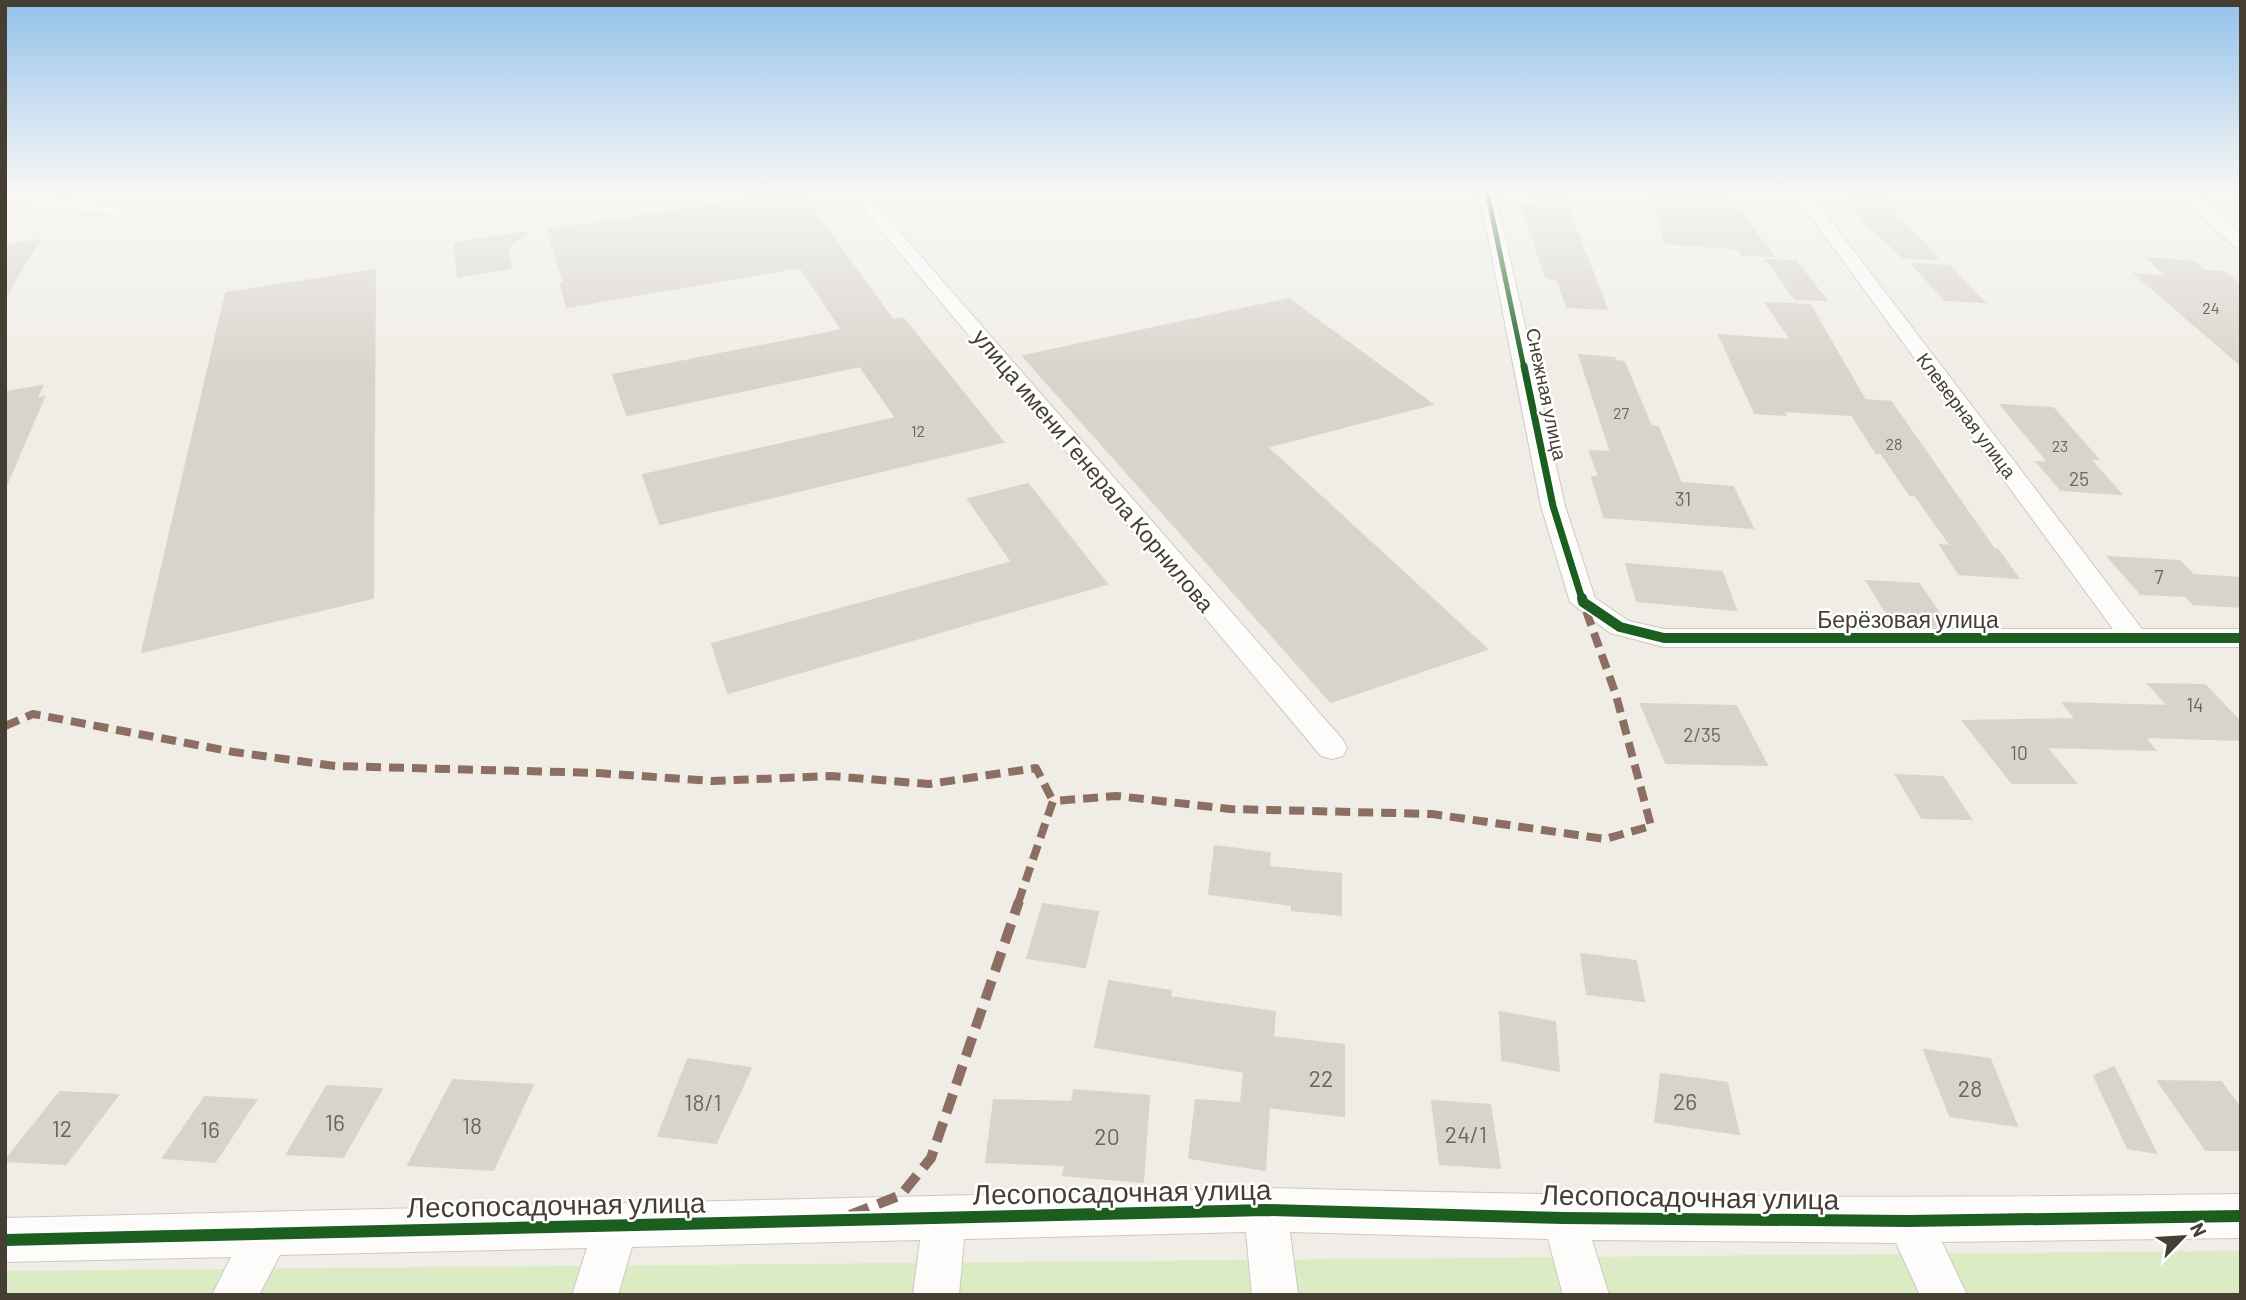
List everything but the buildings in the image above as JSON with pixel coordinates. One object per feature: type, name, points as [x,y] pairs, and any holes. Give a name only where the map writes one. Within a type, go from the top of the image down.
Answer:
[{"type":"street","name":"улица имени Генерала Корнилова","points":[[908,252],[1332,748]]},
{"type":"street","name":"Снежная улица","points":[[1500,252],[1553,506],[1583,602]]},
{"type":"street","name":"Клеверная улица","points":[[1845,252],[2134,638]]},
{"type":"street","name":"Берёзовая улица","points":[[1583,602],[1620,627],[1664,638],[2241,638]]},
{"type":"street","name":"Лесопосадочная улица","points":[[5,1240],[1266,1210],[1564,1218],[1908,1221],[2239,1219]]},
{"type":"street","points":[[1266,1210],[1275,1295]]},
{"type":"street","points":[[936,1295],[944,1218]]},
{"type":"street","points":[[1564,1218],[1586,1295]]},
{"type":"street","points":[[1908,1221],[1944,1295]]},
{"type":"street","points":[[595,1295],[616,1226]]},
{"type":"street","points":[[235,1295],[267,1234]]},
{"type":"green space","points":[[2241,1251],[2241,1295],[5,1295],[5,1271]]},
{"type":"marked path","points":[[850,1215],[901,1195],[931,1158],[1053,801],[1117,796],[1230,809],[1432,814],[1605,839],[1651,826],[1616,695],[1583,602]]},
{"type":"marked path","points":[[5,726],[33,714],[234,752],[335,766],[598,773],[712,781],[830,776],[929,784],[1036,768],[1053,801]]},
{"type":"cycle path","points":[[1500,252],[1553,506],[1583,602],[1620,627],[1664,638],[2241,638]]},
{"type":"cycle path","points":[[5,1240],[1266,1210],[1564,1218],[1908,1221],[2241,1216]]}]
